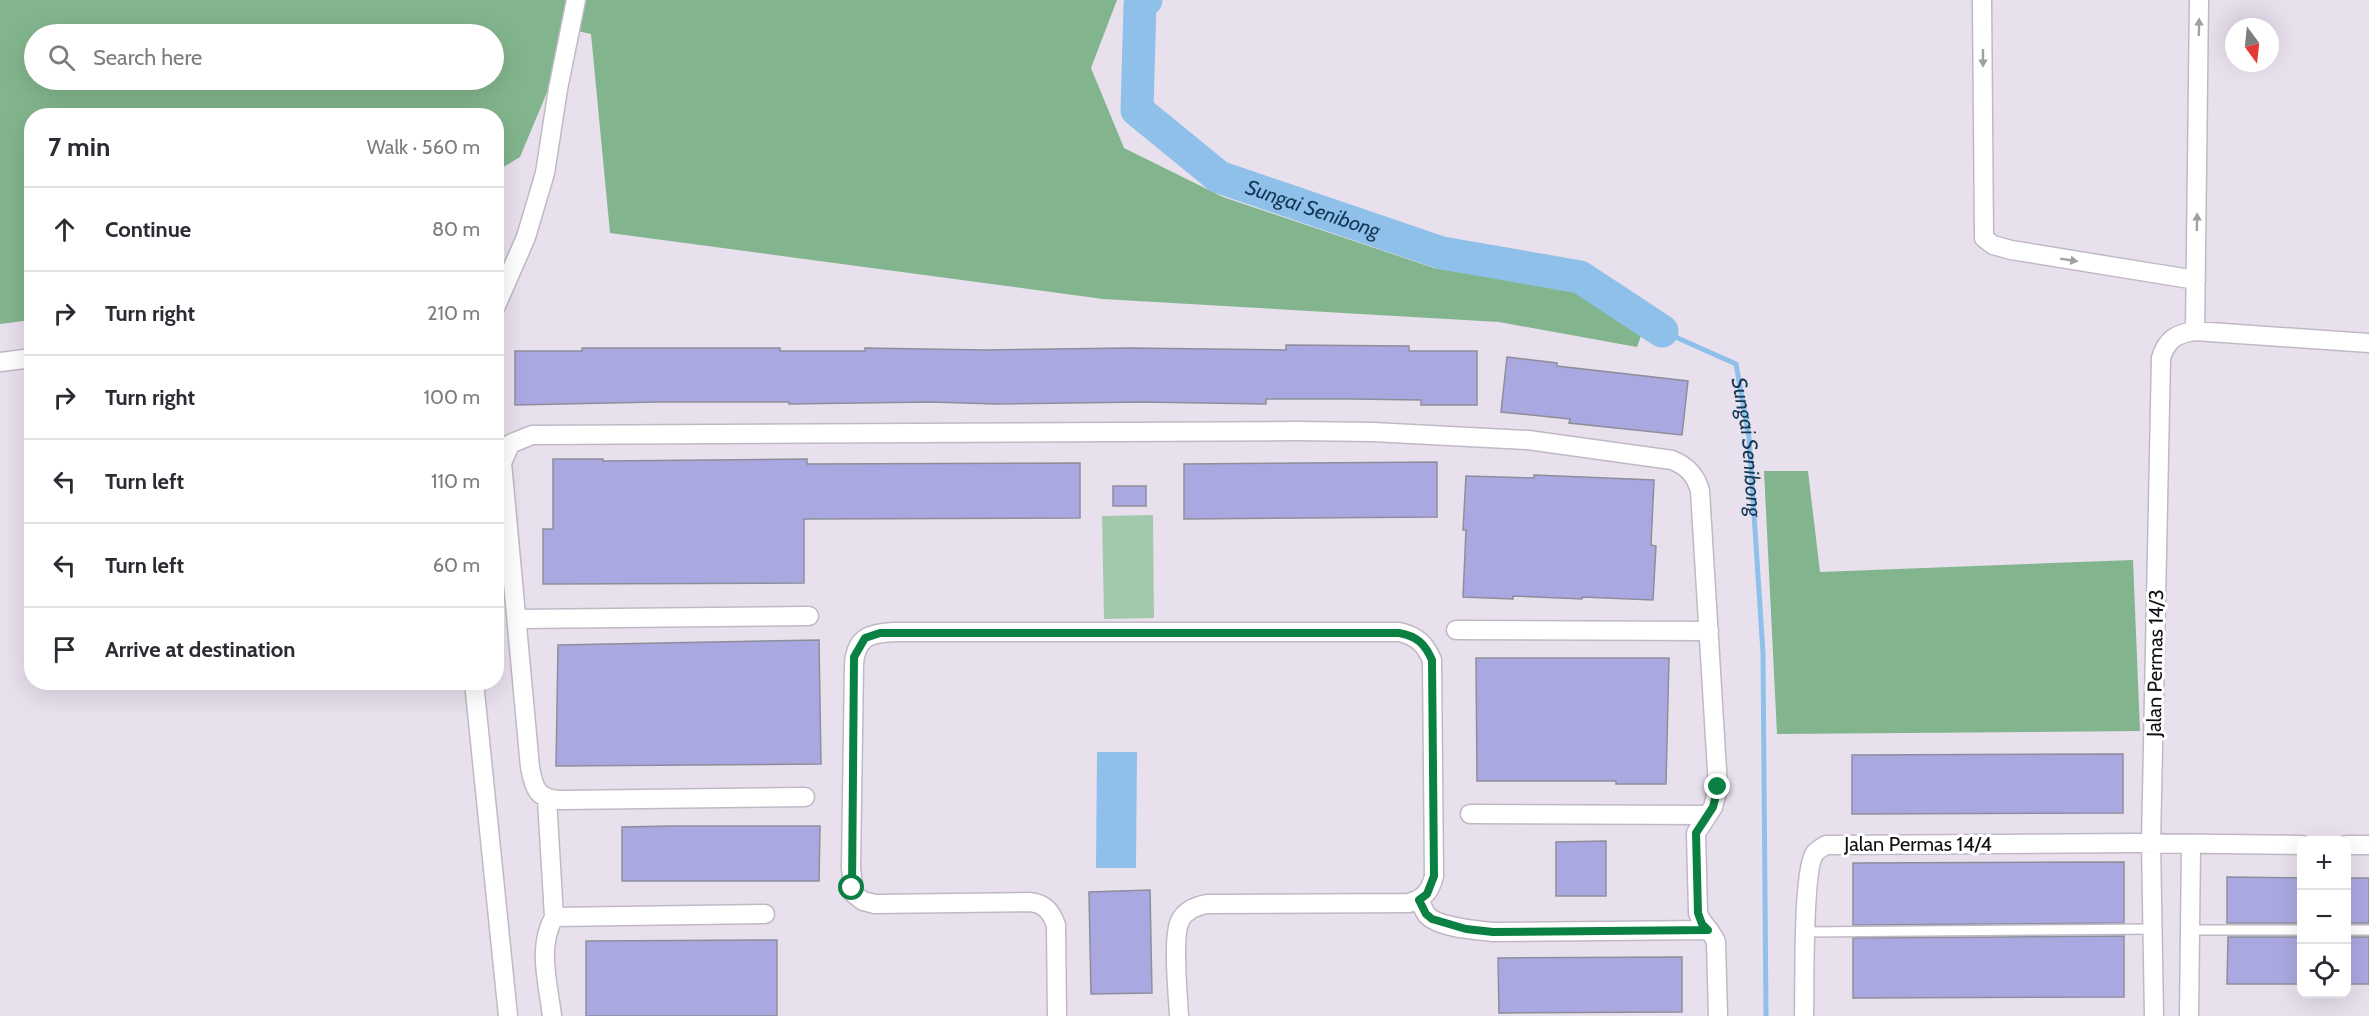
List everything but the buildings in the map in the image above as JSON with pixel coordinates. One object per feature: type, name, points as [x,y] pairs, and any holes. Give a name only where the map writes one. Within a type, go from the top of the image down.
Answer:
[{"type":"street","points":[[504,288],[526,237],[545,173],[558,89],[576,0]]},
{"type":"street","points":[[1982,0],[1984,238],[1993,245],[2011,250],[2196,280]]},
{"type":"street","points":[[2199,0],[2195,331],[2369,343]]},
{"type":"street","name":"Jalan Permas 14/3","points":[[2154,1016],[2151,843],[2161,358],[2171,339],[2181,333],[2195,331]]},
{"type":"street","points":[[0,362],[24,359]]},
{"type":"street","points":[[504,458],[510,444],[526,436],[1297,431],[1373,432],[1528,440],[1678,462],[1692,474],[1700,491],[1718,787],[1716,801],[1696,833],[1698,913],[1702,924],[1714,937],[1718,953],[1718,1016]]},
{"type":"street","points":[[504,484],[532,781],[538,793],[547,799],[805,797]]},
{"type":"street","points":[[517,619],[809,616]]},
{"type":"street","points":[[1456,630],[1709,631]]},
{"type":"street","points":[[1057,1016],[1056,925],[1050,912],[1043,905],[1029,902],[875,904],[863,901],[854,894],[851,875],[854,664],[860,644],[872,634],[1388,632],[1411,635],[1420,641],[1432,660],[1434,876],[1427,894],[1409,903],[1207,904],[1196,906],[1186,912],[1177,931],[1179,1016]]},
{"type":"street","points":[[475,690],[508,1016]]},
{"type":"street","points":[[547,799],[554,917],[544,941],[552,1016]]},
{"type":"street","points":[[1470,814],[1708,815]]},
{"type":"street","points":[[2151,843],[2297,845]]},
{"type":"street","name":"Jalan Permas 14/4","points":[[1804,1016],[1805,932],[1810,865],[1815,852],[1826,845],[2151,843]]},
{"type":"street","points":[[2189,1016],[2191,845]]},
{"type":"street","points":[[2351,845],[2369,845]]},
{"type":"street","points":[[1419,900],[1426,914],[1432,919],[1466,929],[1493,932],[1708,930]]},
{"type":"street","points":[[554,917],[765,914]]},
{"type":"lane","points":[[1805,932],[2154,929]]},
{"type":"lane","points":[[2190,930],[2297,930]]},
{"type":"lane","points":[[2351,930],[2369,930]]},
{"type":"green space","points":[[0,0],[1117,0],[1091,68],[1124,148],[1223,197],[1434,268],[1577,288],[1644,327],[1637,347],[1499,322],[1103,299],[610,233],[591,34],[573,30],[520,157],[504,167],[504,108],[24,108],[24,321],[0,324]]},
{"type":"green space","points":[[1764,471],[1808,471],[1820,572],[2133,560],[2140,731],[1777,734]]},
{"type":"green space","points":[[1153,515],[1154,618],[1104,619],[1102,516]]},
{"type":"water","points":[[1097,752],[1137,752],[1136,868],[1096,868]]},
{"type":"waterway","name":"Sungai Senibong","points":[[1146,0],[1140,5],[1137,110],[1219,177],[1442,253],[1580,277],[1662,331]]},
{"type":"waterway","name":"Sungai Senibong","points":[[1662,331],[1736,364],[1749,437],[1763,653],[1766,1016]]},
{"type":"route","points":[[852,888],[854,657],[865,638],[880,633],[1182,632],[1399,633],[1411,635],[1420,641],[1432,660],[1434,876],[1427,894],[1419,900],[1426,914],[1432,919],[1466,929],[1493,932],[1708,930],[1702,924],[1698,913],[1696,833],[1716,801],[1718,787]]}]
